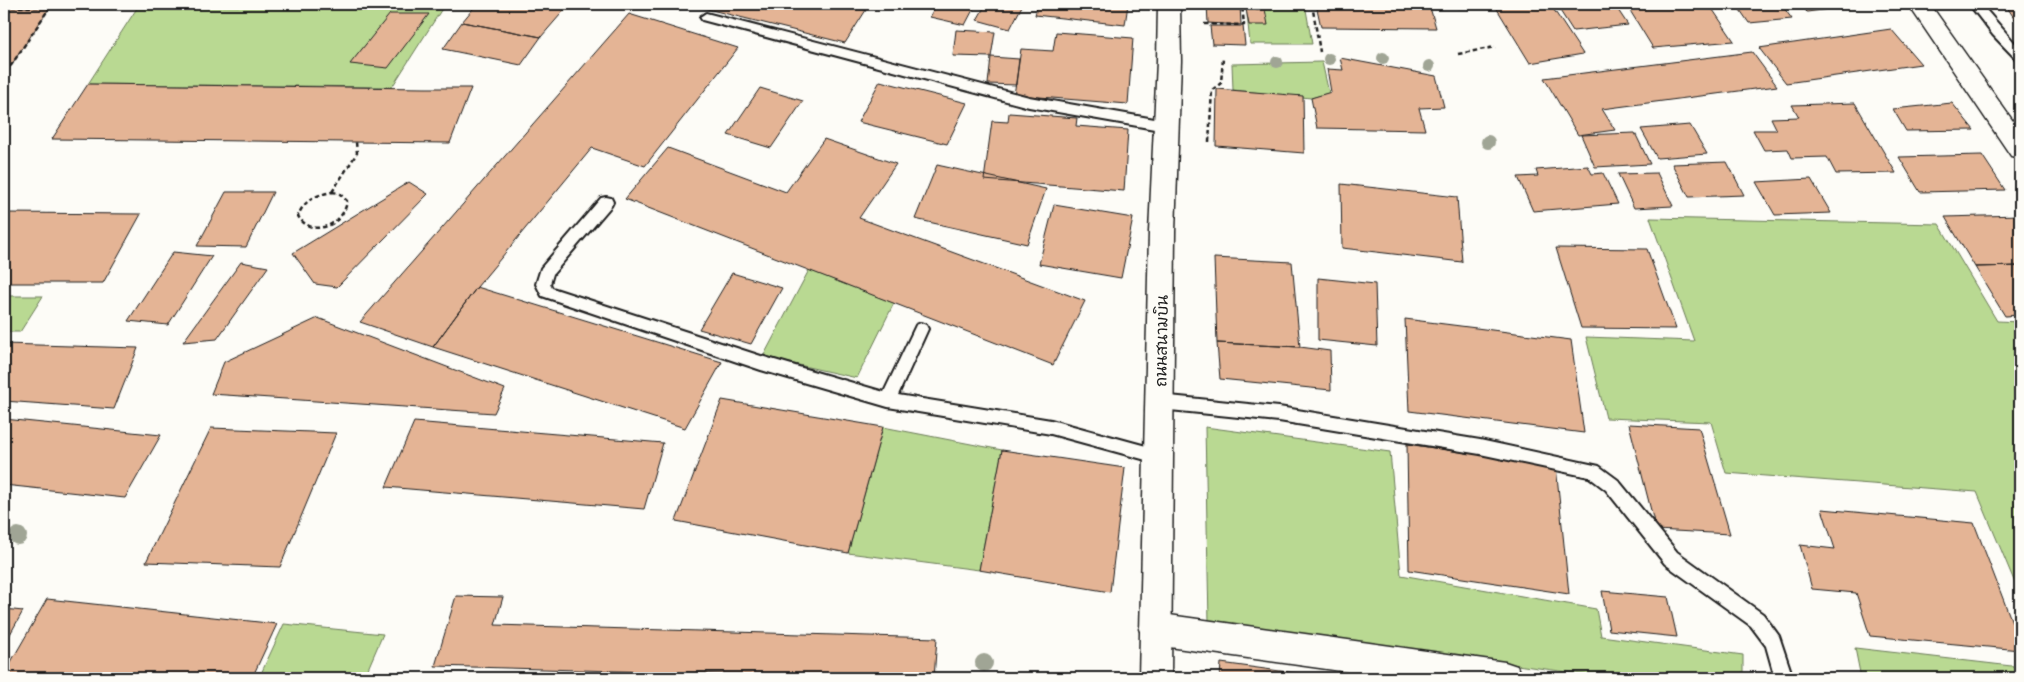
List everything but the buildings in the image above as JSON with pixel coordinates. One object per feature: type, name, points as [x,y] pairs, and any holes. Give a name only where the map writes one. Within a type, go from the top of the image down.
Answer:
[{"type":"street","name":"ถนนสนามบิน","points":[[1155,678],[1162,232],[1169,4]]},
{"type":"street","points":[[1919,4],[2020,149]]},
{"type":"street","points":[[1155,629],[1505,678]]},
{"type":"lane","points":[[1975,4],[1997,32],[2020,56]]},
{"type":"lane","points":[[706,17],[1029,102],[1166,126]]},
{"type":"lane","points":[[606,202],[546,272],[543,284],[547,292],[761,364],[888,400],[1051,427],[1158,456]]},
{"type":"lane","points":[[888,400],[921,329]]},
{"type":"lane","points":[[1160,402],[1288,416],[1480,447],[1593,471],[1612,485],[1671,558],[1756,620],[1773,642],[1784,678]]},
{"type":"path","points":[[4,6],[78,7],[83,4]]},
{"type":"path","points":[[1204,24],[1244,25],[1242,4]]},
{"type":"path","points":[[1312,4],[1320,52]]},
{"type":"path","points":[[4,76],[50,7]]},
{"type":"path","points":[[1458,54],[1494,47]]},
{"type":"path","points":[[1209,142],[1212,90],[1221,83],[1223,58]]},
{"type":"path","points":[[332,192],[339,194],[347,201],[347,206],[340,218],[334,223],[318,228],[310,228],[300,222],[298,216],[304,205],[316,195],[332,192],[357,153],[356,142]]},
{"type":"green space","points":[[395,4],[445,4],[392,87],[88,84],[139,5],[393,8]]},
{"type":"green space","points":[[1246,4],[1305,4],[1312,44],[1250,44]]},
{"type":"green space","points":[[1322,62],[1329,93],[1311,98],[1233,90],[1232,64]]},
{"type":"green space","points":[[1650,218],[1939,224],[1997,321],[2020,322],[2020,595],[1977,492],[1726,473],[1711,422],[1606,418],[1586,337],[1694,341]]},
{"type":"green space","points":[[809,270],[894,303],[857,378],[763,357]]},
{"type":"green space","points":[[4,296],[43,296],[20,332],[4,332]]},
{"type":"green space","points":[[883,427],[1002,450],[979,570],[848,553]]},
{"type":"green space","points":[[1205,427],[1390,452],[1401,575],[1596,609],[1601,636],[1743,655],[1743,678],[1610,678],[1209,622]]},
{"type":"green space","points":[[284,624],[383,634],[364,678],[259,678]]},
{"type":"green space","points":[[1855,648],[2020,667],[2020,678],[1861,678]]},
{"type":"green space","points":[[413,674],[522,678],[411,678]]}]
